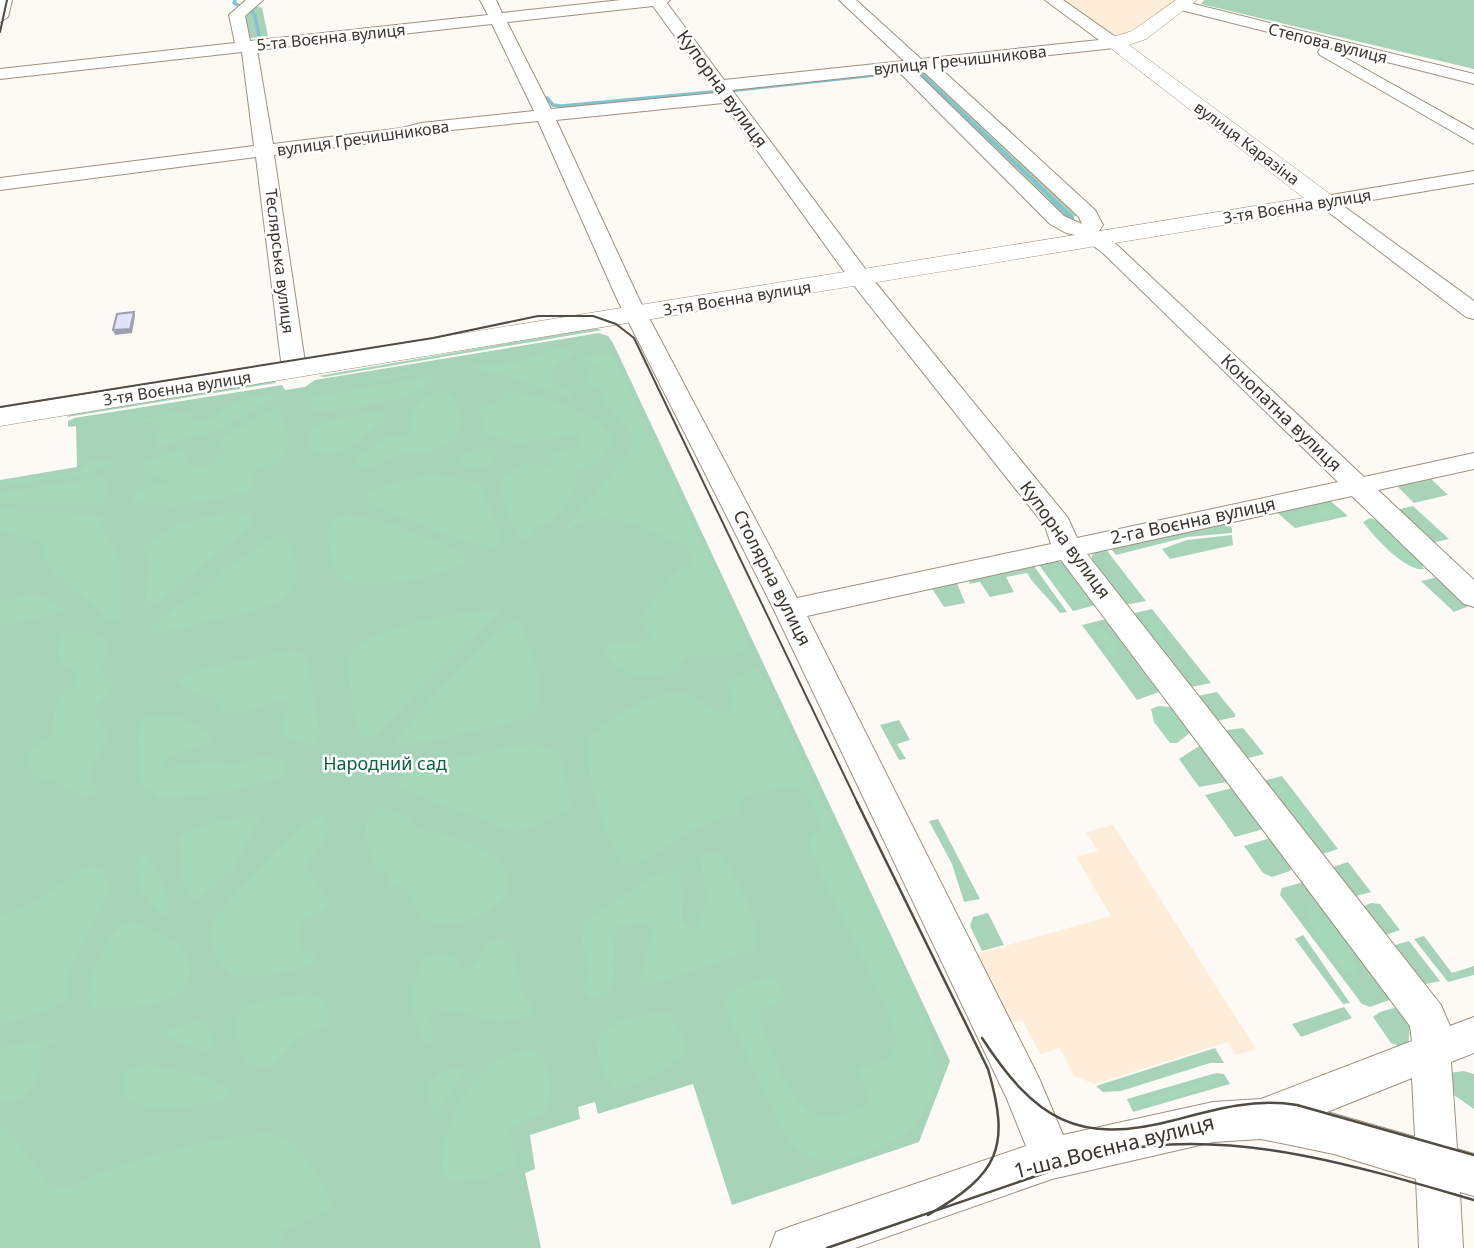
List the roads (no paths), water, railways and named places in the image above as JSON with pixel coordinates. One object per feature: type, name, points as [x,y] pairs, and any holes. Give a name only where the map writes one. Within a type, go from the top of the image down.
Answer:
[{"type":"main road","name":"вулиця Гречишникова","points":[[1114,43],[1139,35],[1185,3]]},
{"type":"main road","name":"вулиця Каразіна","points":[[1114,43],[1325,202]]},
{"type":"main road","name":"3-тя Воєнна вулиця","points":[[0,416],[861,278],[1091,235],[1325,202]]},
{"type":"street","points":[[0,17],[4,0]]},
{"type":"street","name":"Теслярська вулиця","points":[[255,0],[237,15],[241,40],[251,53],[294,369]]},
{"type":"street","name":"Столярна вулиця","points":[[488,0],[636,315],[789,610],[1025,1092],[1052,1158]]},
{"type":"street","name":"5-та Воєнна вулиця","points":[[0,74],[659,0]]},
{"type":"street","name":"Купорна вулиця","points":[[659,0],[723,92],[861,278],[1058,524],[1067,548],[1427,1017],[1432,1032],[1431,1052],[1455,1170],[1441,1248]]},
{"type":"street","name":"Конопатна вулиця","points":[[847,0],[918,65],[931,69],[1088,215],[1093,225],[1091,235],[1474,597]]},
{"type":"street","name":"вулиця Каразіна","points":[[1053,0],[1114,43]]},
{"type":"street","name":"Степова вулиця","points":[[1185,3],[1317,40],[1474,79]]},
{"type":"street","points":[[1317,40],[1312,44],[1474,138]]},
{"type":"street","name":"вулиця Гречишникова","points":[[0,184],[403,133],[421,128],[545,117],[918,65],[1114,43]]},
{"type":"street","name":"3-тя Воєнна вулиця","points":[[1325,202],[1474,177]]},
{"type":"street","name":"вулиця Каразіна","points":[[1325,202],[1474,312]]},
{"type":"street","name":"2-га Воєнна вулиця","points":[[789,610],[1474,461]]},
{"type":"street","name":"1-ша Воєнна вулиця","points":[[792,1248],[1052,1158],[1213,1122],[1261,1119],[1474,1035]]},
{"type":"street","points":[[1261,1119],[1334,1133],[1455,1170]]},
{"type":"waterway","points":[[235,0],[234,3],[242,7]]},
{"type":"waterway","points":[[250,9],[255,16],[259,36]]},
{"type":"waterway","points":[[911,71],[918,71],[1055,201]]},
{"type":"waterway","points":[[728,91],[903,72]]},
{"type":"waterway","points":[[547,98],[553,105],[562,106],[712,92]]},
{"type":"waterway","points":[[1053,200],[1072,218]]},
{"type":"tram line","points":[[0,32],[7,0]]},
{"type":"tram line","points":[[0,407],[433,338],[538,316],[593,316],[616,324],[634,338],[858,804]]},
{"type":"tram line","points":[[857,802],[988,1069],[995,1096],[998,1139],[993,1156],[984,1172],[971,1186],[934,1211]]},
{"type":"tram line","points":[[982,1038],[1021,1089],[1062,1119],[1085,1127],[1111,1130],[1141,1127],[1236,1106],[1281,1103],[1297,1105],[1474,1155]]},
{"type":"tram line","points":[[934,1211],[1071,1164],[1120,1151],[1190,1144],[1273,1150],[1314,1158],[1395,1177],[1474,1200]]},
{"type":"tram line","points":[[827,1248],[934,1211]]},
{"type":"tram line","points":[[928,1215],[934,1211]]},
{"type":"park label","name":"Народний сад","points":[[385,764]]}]
